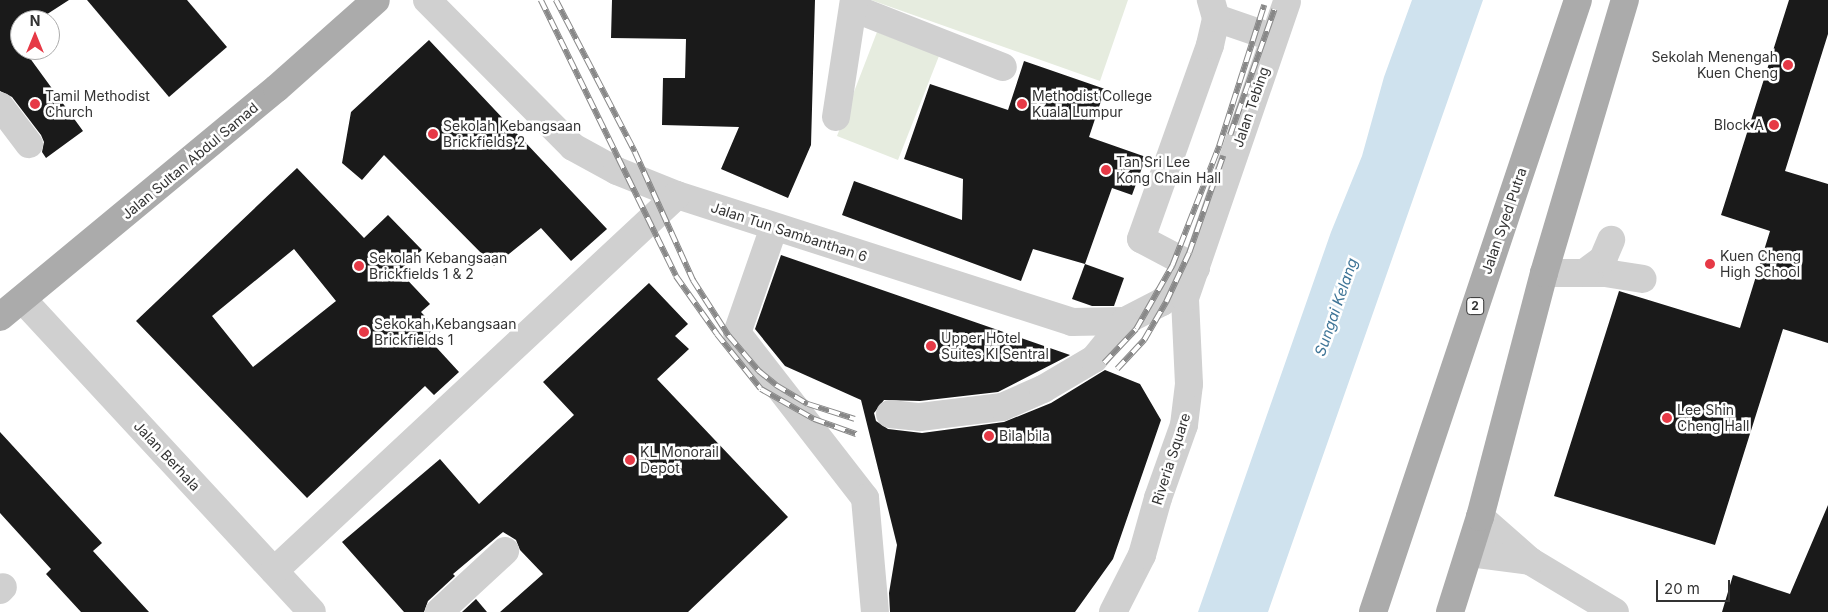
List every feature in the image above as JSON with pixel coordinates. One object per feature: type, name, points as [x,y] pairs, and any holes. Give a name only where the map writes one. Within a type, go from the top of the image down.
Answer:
[{"type":"main road","name":"Jalan Sultan Abdul Samad","points":[[0,317],[277,88],[376,0]]},
{"type":"main road","name":"Jalan Syed Putra","points":[[1373,612],[1578,0]]},
{"type":"main road","points":[[1450,612],[1470,553],[1544,273],[1625,0]]},
{"type":"street","name":"Jalan Tun Sambanthan 6","points":[[427,0],[573,147],[617,171],[677,195],[1072,322],[1125,321],[1162,302],[1196,268]]},
{"type":"street","name":"Jalan Tebing","points":[[1196,268],[1286,2]]},
{"type":"street","points":[[836,117],[854,4],[1003,67]]},
{"type":"street","points":[[1196,268],[1141,239],[1210,45],[1213,9],[1274,38]]},
{"type":"street","points":[[0,106],[29,144]]},
{"type":"street","points":[[274,571],[677,195]]},
{"type":"street","points":[[774,227],[737,333],[872,499],[881,582],[875,612]]},
{"type":"street","points":[[1584,273],[1603,259],[1611,240]]},
{"type":"street","name":"Riveria Square","points":[[1113,612],[1142,556],[1158,498],[1184,425],[1189,384],[1185,298],[1196,268]]},
{"type":"street","points":[[1544,273],[1584,273],[1642,278]]},
{"type":"street","name":"Jalan Berhala","points":[[22,300],[312,612]]},
{"type":"street","points":[[890,414],[920,417],[1002,407],[1043,389],[1094,359],[1125,321]]},
{"type":"street","points":[[1480,518],[1530,561],[1615,612]]},
{"type":"street","points":[[439,612],[505,551]]},
{"type":"street","points":[[1470,553],[1530,561]]},
{"type":"shaded area","points":[[871,0],[1128,0],[1100,81]]},
{"type":"shaded area","points":[[877,32],[939,56],[898,160],[837,136]]},
{"type":"water","name":"Sungai Kelang","points":[[1412,0],[1483,0],[1268,612],[1198,612],[1331,232],[1362,156],[1384,77]]},
{"type":"building","name":"Tamil Methodist Church","points":[[0,0],[69,0],[54,10],[10,10],[10,60],[31,60],[83,131],[46,158],[42,152],[44,142],[41,135],[12,97],[0,91]]},
{"type":"building","points":[[87,0],[187,0],[227,47],[169,97]]},
{"type":"building","points":[[612,0],[815,0],[811,145],[788,198],[721,169],[739,127],[662,125],[663,78],[685,78],[686,39],[611,38]]},
{"type":"building","name":"Lee Shin Cheng Hall","points":[[1789,0],[1828,0],[1828,34],[1785,171],[1828,184],[1828,343],[1783,329],[1715,545],[1554,496],[1619,291],[1740,328],[1770,231],[1721,215]]},
{"type":"building","name":"Sekolah Kebangsaan Brickfields 2","points":[[429,40],[607,229],[571,261],[541,228],[494,266],[384,155],[362,180],[342,163],[351,112]]},
{"type":"building","points":[[1024,61],[1105,89],[1089,137],[1146,157],[1132,195],[1112,188],[1085,264],[1033,249],[1021,281],[842,215],[854,181],[962,220],[963,179],[904,159],[930,84],[1008,110]]},
{"type":"building","name":"Sekokah Kebangsaan Brickfields 1","points":[[297,168],[364,238],[388,215],[422,250],[399,271],[430,304],[421,312],[435,327],[426,336],[459,372],[434,395],[425,386],[307,498],[136,321]],"holes":[[[294,249],[336,301],[253,367],[212,316]]]},
{"type":"building","points":[[781,255],[1070,355],[998,392],[920,401],[884,400],[874,413],[876,421],[888,429],[922,433],[1004,422],[1051,403],[1105,370],[1140,384],[1161,420],[1113,559],[1075,612],[890,612],[889,593],[897,545],[861,400],[785,366],[755,329]]},
{"type":"building","points":[[1085,264],[1124,278],[1114,306],[1092,306],[1072,299]]},
{"type":"building","name":"KL Monorail Depot","points":[[649,283],[688,324],[675,336],[689,349],[657,379],[788,517],[688,612],[500,612],[543,574],[520,550],[516,540],[503,532],[453,574],[455,576],[428,601],[424,612],[404,612],[342,542],[440,459],[479,504],[574,415],[543,382]]},
{"type":"building","points":[[0,432],[102,543],[93,551],[149,612],[81,612],[46,574],[51,569],[0,513]]},
{"type":"building","points":[[1828,505],[1828,612],[1722,612],[1733,575],[1790,594]]},
{"type":"building","points":[[476,599],[487,612],[462,612]]},
{"type":"railway","points":[[541,0],[676,276],[717,334],[761,389],[814,419],[856,434]]},
{"type":"railway","points":[[556,0],[635,152],[693,280],[729,336],[759,371],[776,385],[808,404],[855,419]]},
{"type":"railway","points":[[1104,363],[1136,329],[1172,266],[1219,146],[1264,5]]},
{"type":"railway","points":[[1230,135],[1274,10]]},
{"type":"railway","points":[[1117,369],[1144,340],[1166,302],[1189,253],[1223,156]]},
{"type":"place","name":"Sekolah Menengah Kuen Cheng","points":[[1788,65]]},
{"type":"place","name":"Tamil Methodist Church","points":[[35,104]]},
{"type":"place","name":"Methodist College Kuala Lumpur","points":[[1022,104]]},
{"type":"place","name":"Block A","points":[[1774,125]]},
{"type":"place","name":"Sekolah Kebangsaan Brickfields 2","points":[[433,134]]},
{"type":"place","name":"Tan Sri Lee Kong Chain Hall","points":[[1106,170]]},
{"type":"place","name":"Kuen Cheng High School","points":[[1710,264]]},
{"type":"place","name":"Sekolah Kebangsaan Brickfields 1 & 2","points":[[359,266]]},
{"type":"place","name":"Sekokah Kebangsaan Brickfields 1","points":[[364,332]]},
{"type":"place","name":"Upper Hotel Suites Kl Sentral","points":[[931,346]]},
{"type":"place","name":"Lee Shin Cheng Hall","points":[[1667,418]]},
{"type":"place","name":"Bila bila","points":[[989,436]]},
{"type":"place","name":"KL Monorail Depot","points":[[630,460]]}]
